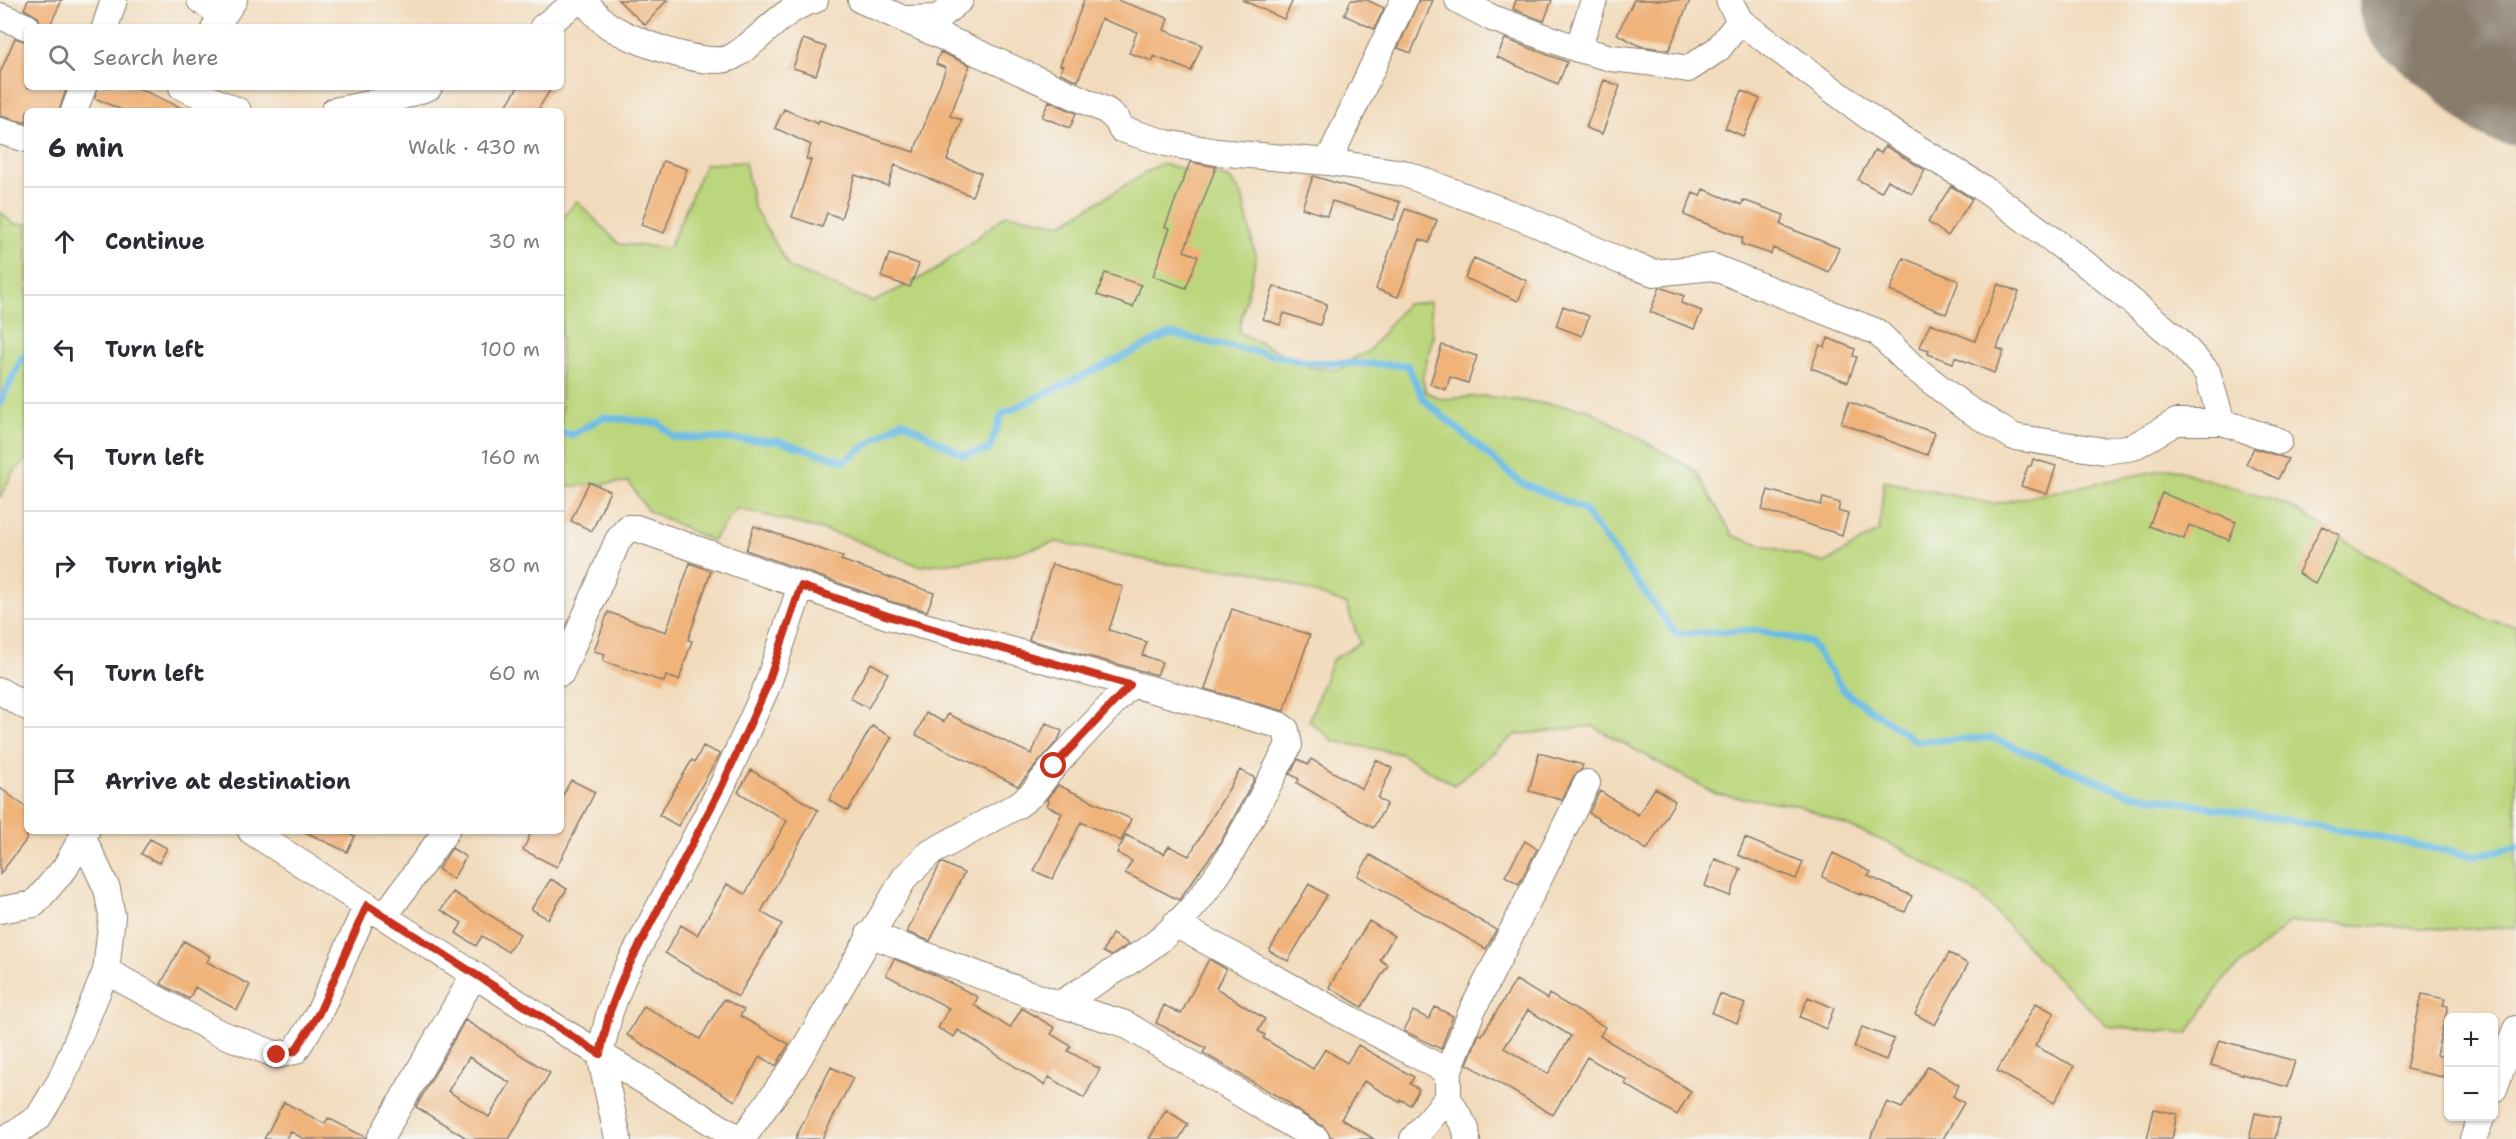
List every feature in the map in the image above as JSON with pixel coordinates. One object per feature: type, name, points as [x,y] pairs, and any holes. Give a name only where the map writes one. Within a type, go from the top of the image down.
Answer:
[{"type":"street","points":[[106,24],[114,0]]},
{"type":"street","points":[[200,0],[224,14]]},
{"type":"street","points":[[547,24],[581,0],[606,24],[650,46],[710,61],[723,61],[733,57],[781,16],[802,3],[815,0]]},
{"type":"street","points":[[861,0],[1107,111],[1117,120],[1121,129],[1166,143],[1216,152],[1328,162],[1403,173],[1530,221],[1654,273],[1713,267],[1741,277],[1877,332],[1913,367],[1966,408],[2014,437],[2104,451],[2133,447],[2176,422],[2222,422],[2280,441]]},
{"type":"street","points":[[903,19],[938,18],[960,0]]},
{"type":"street","points":[[1328,162],[1404,0]]},
{"type":"street","points":[[1458,0],[1492,18],[1578,49],[1611,58],[1688,69],[1719,49],[1735,11],[1880,125],[1982,187],[2095,271],[2177,339],[2207,372],[2222,422]]},
{"type":"street","points":[[1578,49],[1594,0]]},
{"type":"street","points":[[0,16],[24,26]]},
{"type":"street","points":[[75,108],[82,90]]},
{"type":"street","points":[[349,108],[394,99],[420,90]]},
{"type":"street","points":[[189,94],[229,108]]},
{"type":"street","points":[[0,131],[24,138]]},
{"type":"street","points":[[564,666],[618,540],[628,528],[636,528],[888,616],[1279,725],[1286,730],[1289,745],[1240,841],[1223,869],[1192,908],[1157,942],[1060,1004]]},
{"type":"street","points":[[618,1139],[600,1054],[610,1011],[623,977],[722,786],[767,686],[801,586]]},
{"type":"street","points":[[255,834],[474,975],[740,1139],[793,1068],[869,934],[905,877],[930,853],[1018,805],[1032,794],[1054,766],[1130,685]]},
{"type":"street","points":[[0,691],[24,705]]},
{"type":"street","points":[[1467,1139],[1466,1129],[1448,1098],[1448,1072],[1472,1011],[1587,783]]},
{"type":"street","points":[[106,972],[216,1032],[277,1055],[295,1051],[319,1013],[375,911],[443,834]]},
{"type":"street","points":[[0,910],[34,904],[65,868],[85,835]]},
{"type":"street","points":[[5,1139],[38,1118],[61,1080],[106,972],[112,915],[107,889],[85,835]]},
{"type":"street","points":[[1175,924],[1448,1072]]},
{"type":"street","points":[[869,934],[1060,1004],[1125,1024],[1316,1139]]},
{"type":"street","points":[[380,1139],[474,975]]},
{"type":"street","points":[[2498,1076],[2516,1029]]},
{"type":"street","points":[[1413,1139],[1448,1098]]},
{"type":"street","points":[[2473,1139],[2480,1121]]},
{"type":"green space","points":[[745,162],[754,208],[790,268],[873,302],[934,271],[1007,214],[1062,224],[1160,164],[1229,178],[1242,195],[1256,258],[1238,332],[1310,367],[1341,370],[1352,359],[1368,352],[1406,304],[1430,302],[1433,338],[1422,378],[1426,392],[1441,399],[1484,396],[1588,409],[1696,471],[1733,536],[1825,563],[1879,531],[1884,481],[1993,504],[2171,468],[2288,505],[2367,554],[2487,620],[2516,626],[2516,928],[2447,929],[2290,922],[2224,979],[2187,1034],[2108,1026],[2048,969],[1979,894],[1900,848],[1797,805],[1716,794],[1592,726],[1515,735],[1454,785],[1401,754],[1334,741],[1309,721],[1332,660],[1360,643],[1346,604],[1257,572],[1159,563],[1057,542],[996,558],[919,566],[848,537],[737,508],[712,541],[647,510],[629,482],[564,487],[564,216],[577,201],[619,244],[669,248],[705,164]]},
{"type":"green space","points":[[0,212],[14,224],[24,224],[24,462],[13,473],[0,498]]},
{"type":"building","points":[[28,0],[62,0],[50,24],[41,24],[38,17],[24,9]]},
{"type":"building","points":[[618,0],[667,0],[645,25]]},
{"type":"building","points":[[1084,0],[1117,0],[1168,18],[1164,30],[1202,45],[1191,71],[1154,56],[1153,61],[1129,53],[1137,32],[1101,19],[1078,81],[1060,73],[1063,66],[1060,65]]},
{"type":"building","points":[[1242,0],[1293,0],[1284,19]]},
{"type":"building","points":[[1351,0],[1367,0],[1384,8],[1374,29],[1344,15]]},
{"type":"building","points":[[1419,0],[1433,0],[1411,53],[1398,48]]},
{"type":"building","points":[[1516,0],[1552,0],[1544,21],[1513,9]]},
{"type":"building","points":[[1634,0],[1690,0],[1669,50],[1640,46],[1617,34]]},
{"type":"building","points":[[15,38],[24,41],[24,90],[66,90],[60,108],[24,108],[24,122],[0,116],[0,73]]},
{"type":"building","points":[[803,39],[826,47],[816,75],[793,68]]},
{"type":"building","points":[[1505,39],[1567,62],[1558,84],[1497,57]]},
{"type":"building","points":[[940,52],[970,65],[950,116],[962,120],[947,160],[981,173],[972,196],[895,165],[888,186],[855,175],[841,218],[827,213],[822,227],[792,217],[811,160],[806,159],[811,145],[775,128],[784,109],[818,124],[819,121],[914,152],[946,68],[936,64]]},
{"type":"building","points":[[1604,80],[1620,86],[1602,134],[1586,128]]},
{"type":"building","points":[[97,90],[142,90],[182,108],[117,108],[95,98]]},
{"type":"building","points":[[516,90],[550,90],[539,108],[505,108]]},
{"type":"building","points":[[1742,91],[1760,99],[1743,136],[1725,128]]},
{"type":"building","points":[[1049,101],[1076,113],[1070,128],[1042,117]]},
{"type":"building","points":[[1885,146],[1925,170],[1912,194],[1888,180],[1881,192],[1858,180],[1875,150],[1881,153]]},
{"type":"building","points":[[663,161],[687,169],[664,233],[641,225]]},
{"type":"building","points":[[1190,162],[1216,167],[1184,251],[1198,256],[1186,288],[1153,276],[1170,228],[1165,227]]},
{"type":"building","points":[[1313,176],[1400,202],[1394,220],[1332,201],[1327,216],[1302,208]]},
{"type":"building","points":[[1951,186],[1972,199],[1948,236],[1928,222]]},
{"type":"building","points":[[1703,189],[1742,205],[1743,200],[1784,215],[1781,225],[1839,248],[1829,272],[1773,248],[1771,254],[1741,244],[1743,238],[1684,215],[1693,193],[1700,196]]},
{"type":"building","points":[[1405,209],[1437,220],[1429,243],[1420,239],[1398,297],[1376,289]]},
{"type":"building","points":[[889,254],[919,264],[910,287],[881,277]]},
{"type":"building","points":[[1474,258],[1527,281],[1518,301],[1465,278]]},
{"type":"building","points":[[1903,258],[1959,281],[1946,314],[1890,291]]},
{"type":"building","points":[[1105,273],[1141,285],[1133,307],[1097,295]]},
{"type":"building","points":[[1998,284],[2019,292],[1997,348],[2004,351],[1994,373],[1955,357],[1953,363],[1928,354],[1929,350],[1920,347],[1930,323],[1975,341]]},
{"type":"building","points":[[1274,286],[1327,304],[1320,325],[1284,313],[1280,325],[1263,319]]},
{"type":"building","points":[[1660,287],[1684,296],[1681,303],[1702,311],[1694,329],[1650,312]]},
{"type":"building","points":[[1563,306],[1589,316],[1582,336],[1556,326]]},
{"type":"building","points":[[1828,338],[1855,349],[1853,356],[1857,357],[1848,382],[1811,368],[1820,345],[1825,347]]},
{"type":"building","points":[[1442,345],[1477,356],[1468,383],[1450,377],[1446,390],[1430,384]]},
{"type":"building","points":[[1849,402],[1935,433],[1927,455],[1841,423]]},
{"type":"building","points":[[2254,448],[2288,459],[2278,479],[2246,464]]},
{"type":"building","points":[[2033,459],[2056,466],[2047,494],[2021,486]]},
{"type":"building","points":[[589,482],[610,491],[592,531],[571,521]]},
{"type":"building","points":[[1768,490],[1821,505],[1823,498],[1840,503],[1838,511],[1848,514],[1842,535],[1762,510]]},
{"type":"building","points":[[2162,493],[2236,522],[2229,540],[2189,525],[2184,539],[2149,526]]},
{"type":"building","points":[[754,526],[843,557],[841,560],[934,593],[927,611],[892,602],[746,550]]},
{"type":"building","points":[[2322,526],[2340,535],[2315,583],[2298,573]]},
{"type":"building","points":[[690,563],[711,571],[688,640],[692,641],[679,680],[666,676],[664,682],[603,661],[605,654],[594,651],[608,612],[666,632]]},
{"type":"building","points":[[1052,564],[1123,587],[1109,630],[1147,642],[1142,655],[1162,662],[1157,675],[1029,640]]},
{"type":"building","points":[[1232,609],[1310,635],[1284,711],[1205,689]]},
{"type":"building","points":[[871,663],[888,673],[868,708],[850,698]]},
{"type":"building","points":[[926,713],[944,722],[948,714],[1031,754],[1046,723],[1062,731],[1058,740],[1018,786],[916,735]]},
{"type":"building","points":[[872,726],[892,737],[848,811],[829,800]]},
{"type":"building","points":[[703,746],[720,754],[678,826],[659,815],[692,760],[695,762]]},
{"type":"building","points":[[1539,753],[1583,765],[1574,776],[1562,800],[1529,791]]},
{"type":"building","points":[[1298,759],[1308,765],[1311,759],[1362,789],[1376,760],[1392,768],[1378,798],[1387,804],[1373,828],[1297,783],[1299,779],[1290,774]]},
{"type":"building","points":[[751,770],[818,810],[761,912],[782,924],[738,997],[665,953],[681,925],[697,935],[727,884],[745,894],[787,821],[738,792]]},
{"type":"building","points":[[1240,770],[1255,778],[1220,843],[1179,900],[1125,873],[1132,861],[1117,853],[1126,835],[1164,854],[1169,846],[1189,856]]},
{"type":"building","points":[[571,780],[595,792],[557,867],[523,850],[531,834],[564,834],[564,793]]},
{"type":"building","points":[[1058,785],[1131,819],[1121,841],[1081,822],[1053,879],[1034,871],[1062,813],[1047,806],[1049,801],[1046,800]]},
{"type":"building","points":[[0,788],[24,806],[24,834],[27,834],[27,839],[0,874]]},
{"type":"building","points":[[1655,788],[1675,801],[1647,850],[1589,813],[1600,791],[1638,815]]},
{"type":"building","points":[[309,834],[351,834],[355,836],[347,852]]},
{"type":"building","points":[[1745,838],[1803,862],[1796,879],[1738,855]]},
{"type":"building","points":[[150,839],[167,848],[159,863],[141,854]]},
{"type":"building","points":[[1525,841],[1537,849],[1519,884],[1505,876]]},
{"type":"building","points":[[452,848],[466,857],[453,879],[438,869]]},
{"type":"building","points":[[1833,853],[1871,872],[1868,876],[1912,896],[1905,912],[1860,893],[1860,895],[1822,877]]},
{"type":"building","points":[[1370,855],[1496,930],[1486,949],[1358,876]]},
{"type":"building","points":[[1715,859],[1741,869],[1730,896],[1705,886]]},
{"type":"building","points":[[943,863],[964,873],[930,941],[907,932],[940,864]]},
{"type":"building","points":[[551,879],[567,889],[548,919],[531,909]]},
{"type":"building","points":[[1309,884],[1327,895],[1288,961],[1269,951]]},
{"type":"building","points":[[453,892],[520,934],[508,952],[482,936],[476,946],[456,933],[462,923],[441,910]]},
{"type":"building","points":[[1369,921],[1394,936],[1380,960],[1388,965],[1362,1007],[1329,987]]},
{"type":"building","points":[[1112,934],[1129,944],[1111,956],[1103,952]]},
{"type":"building","points":[[184,941],[210,956],[207,962],[250,985],[237,1010],[195,987],[189,999],[161,984]]},
{"type":"building","points":[[1949,953],[1968,964],[1935,1025],[1915,1014]]},
{"type":"building","points":[[894,959],[933,974],[978,997],[974,1005],[1010,1028],[1022,1008],[1055,1028],[1051,1034],[1071,1046],[1068,1051],[1100,1069],[1084,1098],[1049,1077],[1044,1085],[958,1030],[954,1037],[938,1028],[949,1008],[886,975]]},
{"type":"building","points":[[1209,959],[1226,969],[1216,988],[1265,1019],[1258,1031],[1265,1035],[1263,1038],[1313,1069],[1325,1049],[1347,1063],[1358,1045],[1414,1077],[1410,1084],[1419,1089],[1410,1105],[1400,1099],[1399,1102],[1364,1081],[1341,1119],[1374,1139],[1336,1139],[1330,1136],[1324,1127],[1290,1106],[1291,1104],[1203,1053],[1206,1048],[1156,1023],[1164,1005],[1181,1014]]},
{"type":"building","points":[[1516,980],[1547,999],[1549,994],[1605,1027],[1600,1036],[1691,1091],[1677,1115],[1625,1084],[1627,1080],[1587,1057],[1553,1115],[1467,1064],[1479,1034],[1482,1035]],"holes":[[[1528,1010],[1571,1036],[1548,1074],[1504,1048]]]},
{"type":"building","points":[[1720,994],[1745,1004],[1737,1023],[1712,1013]]},
{"type":"building","points":[[2422,994],[2445,999],[2443,1005],[2448,1006],[2446,1013],[2444,1013],[2436,1055],[2444,1057],[2443,1077],[2406,1069]]},
{"type":"building","points":[[1808,997],[1834,1008],[1826,1029],[1800,1017]]},
{"type":"building","points":[[724,999],[744,1010],[740,1016],[789,1044],[776,1066],[760,1056],[735,1101],[627,1035],[644,1006],[700,1039]]},
{"type":"building","points":[[2036,1003],[2054,1013],[2035,1046],[2074,1066],[2054,1103],[1997,1071]]},
{"type":"building","points":[[1435,1007],[1453,1016],[1441,1049],[1404,1031],[1413,1011],[1429,1019]]},
{"type":"building","points":[[465,1020],[550,1073],[509,1139],[468,1139],[416,1107]],"holes":[[[469,1057],[510,1083],[489,1117],[448,1091]]]},
{"type":"building","points":[[1862,1027],[1894,1039],[1886,1060],[1854,1047]]},
{"type":"building","points":[[2219,1040],[2295,1061],[2287,1087],[2211,1065]]},
{"type":"building","points":[[1928,1066],[1959,1085],[1953,1096],[1964,1103],[1943,1139],[1870,1139],[1887,1102],[1902,1108]]},
{"type":"building","points":[[831,1067],[853,1078],[822,1139],[795,1139]]},
{"type":"building","points":[[284,1102],[325,1124],[328,1118],[365,1139],[304,1139],[290,1131],[286,1139],[264,1139]]},
{"type":"building","points":[[2154,1109],[2177,1114],[2172,1139],[2147,1139]]},
{"type":"building","points":[[1166,1110],[1188,1124],[1179,1139],[1149,1139]]},
{"type":"building","points":[[2255,1113],[2280,1118],[2275,1139],[2249,1139]]},
{"type":"waterway","points":[[564,433],[572,435],[603,417],[658,423],[674,437],[779,441],[844,461],[902,421],[963,455],[989,450],[1002,414],[1170,334],[1307,362],[1407,365],[1424,400],[1520,482],[1583,509],[1676,634],[1754,630],[1810,642],[1844,691],[1916,741],[1992,738],[2127,793],[2315,825],[2473,856],[2516,847]]},
{"type":"waterway","points":[[0,403],[24,356]]},
{"type":"runway","points":[[2433,0],[2516,71]]},
{"type":"route","points":[[277,1055],[295,1051],[319,1013],[367,905],[546,1022],[600,1054],[610,1011],[623,977],[722,786],[767,686],[801,586],[888,616],[1130,685],[1054,766]]}]
